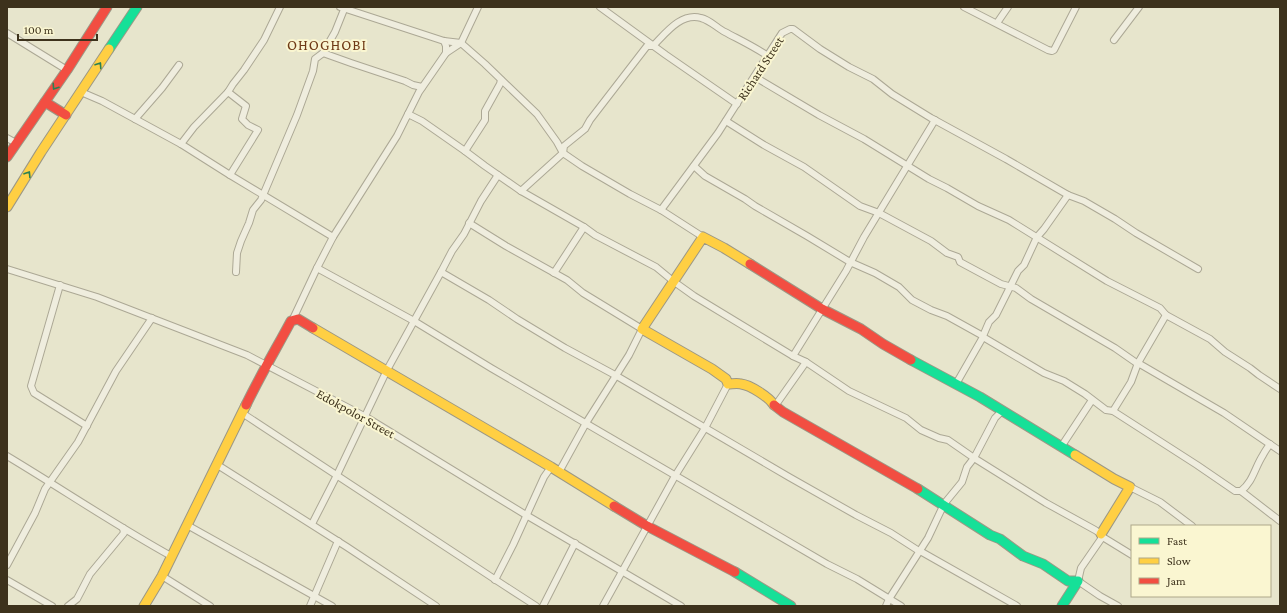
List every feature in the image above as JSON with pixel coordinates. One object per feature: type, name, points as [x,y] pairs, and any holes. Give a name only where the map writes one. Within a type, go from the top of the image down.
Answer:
[{"type":"main road","points":[[7,157],[67,70],[107,7]]},
{"type":"main road","points":[[7,207],[137,7]]},
{"type":"main road","points":[[45,102],[66,116]]},
{"type":"main road","points":[[1078,581],[1068,581],[1043,564],[1023,556],[1000,539],[990,535],[944,504],[872,462],[830,440],[795,418],[782,412],[771,400],[742,384],[728,384],[726,379],[712,369],[642,329],[703,237],[724,248],[822,309],[861,329],[883,344],[980,397],[1002,412],[1130,487],[1101,535]]},
{"type":"main road","points":[[144,606],[162,576],[261,374],[268,365],[292,320],[298,319],[559,472],[647,526],[734,572],[791,606]]},
{"type":"main road","points":[[1062,606],[1078,581]]},
{"type":"street","points":[[181,144],[194,127],[228,92],[264,40],[280,7]]},
{"type":"street","points":[[292,320],[333,237],[397,136],[422,87],[446,53],[460,43],[478,7]]},
{"type":"street","points":[[600,7],[653,46],[737,104]]},
{"type":"street","points":[[964,7],[1052,51],[1054,50],[1076,7]]},
{"type":"street","points":[[997,23],[1008,7]]},
{"type":"street","points":[[1114,40],[1139,7]]},
{"type":"street","points":[[236,272],[237,253],[253,210],[261,200],[297,115],[313,71],[315,60],[323,53],[335,32],[343,8],[444,41],[460,43],[485,64],[537,114],[564,153],[582,166],[661,210],[703,237]]},
{"type":"street","points":[[521,191],[564,153],[564,146],[584,129],[647,46],[653,46],[681,20],[695,17],[702,18],[768,56]]},
{"type":"street","name":"Richard Street","points":[[661,210],[718,134],[782,34],[790,29],[793,29],[820,50],[873,79],[892,94],[935,120]]},
{"type":"street","points":[[7,33],[67,70]]},
{"type":"street","points":[[444,41],[446,53]]},
{"type":"street","points":[[323,53],[357,66],[422,87]]},
{"type":"street","points":[[135,119],[162,88],[179,65]]},
{"type":"street","points":[[755,77],[819,115],[864,139],[928,179],[948,188],[978,206],[1010,220],[1107,281],[1160,308],[1166,315],[1210,338],[1225,352],[1280,389]]},
{"type":"street","points":[[465,151],[485,120],[485,111],[501,80]]},
{"type":"street","points":[[81,92],[102,101],[181,144],[333,237]]},
{"type":"street","points":[[228,92],[246,106],[242,119],[248,125],[258,130],[230,175]]},
{"type":"street","points":[[408,114],[465,151],[521,191],[584,227],[595,235],[656,267],[694,296],[793,356],[806,362],[848,392],[906,418],[921,430],[939,438],[948,440],[1046,503],[1081,521],[1131,554]]},
{"type":"street","points":[[793,356],[846,271],[935,120],[1068,195],[1084,201],[1198,269]]},
{"type":"street","points":[[726,121],[804,167],[860,206],[879,213],[932,241],[947,253],[958,257],[960,262],[1001,284],[1016,288],[1031,299],[1115,348],[1138,364],[1224,413],[1280,451]]},
{"type":"street","points":[[7,138],[16,143]]},
{"type":"street","points":[[694,166],[704,176],[719,185],[850,262],[875,273],[899,287],[912,300],[947,316],[1044,373],[1085,394],[1106,410],[1113,411],[1197,465],[1234,491],[1241,491],[1280,521]]},
{"type":"street","points":[[312,524],[366,416],[387,370],[480,201],[498,175]]},
{"type":"street","points":[[956,384],[983,336],[989,322],[996,315],[1037,237],[1068,195]]},
{"type":"street","points":[[469,223],[567,280],[583,293],[642,329],[629,355],[586,423],[559,472]]},
{"type":"street","points":[[554,273],[584,227]]},
{"type":"street","points":[[317,268],[414,321],[675,476],[821,560],[858,578],[901,606]]},
{"type":"street","name":"Edokpolor Street","points":[[7,269],[97,297],[247,355],[268,365],[366,416],[526,515],[681,606]]},
{"type":"street","points":[[441,272],[490,300],[517,319],[565,348],[616,375],[789,477],[891,533],[919,551],[1018,606]]},
{"type":"street","points":[[60,285],[30,386],[32,391],[38,396],[87,426]]},
{"type":"street","points":[[1113,411],[1131,382],[1138,364],[1166,315]]},
{"type":"street","points":[[7,564],[35,513],[45,489],[78,442],[116,371],[152,318]]},
{"type":"street","points":[[775,406],[806,362]]},
{"type":"street","points":[[603,606],[675,476],[705,428],[728,384]]},
{"type":"street","points":[[1061,447],[1092,400]]},
{"type":"street","points":[[886,606],[928,538],[944,504],[962,482],[967,467],[974,458],[996,418],[1002,412]]},
{"type":"street","points":[[242,413],[536,606]]},
{"type":"street","points":[[1241,491],[1251,481],[1262,455],[1270,444]]},
{"type":"street","points":[[7,456],[171,556]]},
{"type":"street","points":[[216,464],[312,524],[436,606]]},
{"type":"street","points":[[495,580],[550,467]]},
{"type":"street","points":[[1130,487],[1160,502],[1191,525]]},
{"type":"street","points":[[187,524],[332,606]]},
{"type":"street","points":[[68,606],[77,599],[90,574],[124,533],[123,528]]},
{"type":"street","points":[[1101,535],[1101,539],[1081,568],[1078,581],[1118,606]]},
{"type":"street","points":[[310,606],[338,541]]},
{"type":"street","points":[[543,606],[575,543]]},
{"type":"street","points":[[162,576],[210,606]]},
{"type":"street","points":[[7,580],[52,606]]},
{"type":"street","points":[[667,606],[671,600]]},
{"type":"traffic: fast","points":[[109,49],[137,7]]},
{"type":"traffic: fast","points":[[911,360],[980,397],[1075,455]]},
{"type":"traffic: fast","points":[[918,489],[990,535],[1000,539],[1023,556],[1043,564],[1068,581],[1078,581],[1062,606]]},
{"type":"traffic: fast","points":[[735,572],[791,606]]},
{"type":"traffic: slow","points":[[7,207],[41,152],[109,49]]},
{"type":"traffic: slow","points":[[750,264],[703,237],[642,329],[712,369],[726,379],[728,384],[745,385],[754,389],[764,395],[774,405]]},
{"type":"traffic: slow","points":[[313,328],[551,467],[614,506]]},
{"type":"traffic: slow","points":[[144,606],[162,576],[246,405]]},
{"type":"traffic: slow","points":[[1075,455],[1130,487],[1101,534]]},
{"type":"traffic: jam","points":[[7,157],[67,70],[107,7]]},
{"type":"traffic: jam","points":[[45,102],[66,115]]},
{"type":"traffic: jam","points":[[750,264],[822,309],[861,329],[911,360]]},
{"type":"traffic: jam","points":[[246,405],[291,321],[298,319],[313,328]]},
{"type":"traffic: jam","points":[[774,405],[783,412],[918,489]]},
{"type":"traffic: jam","points":[[614,506],[647,526],[735,572]]},
{"type":"district","name":"OHOGHOBI","points":[[327,45]]}]
